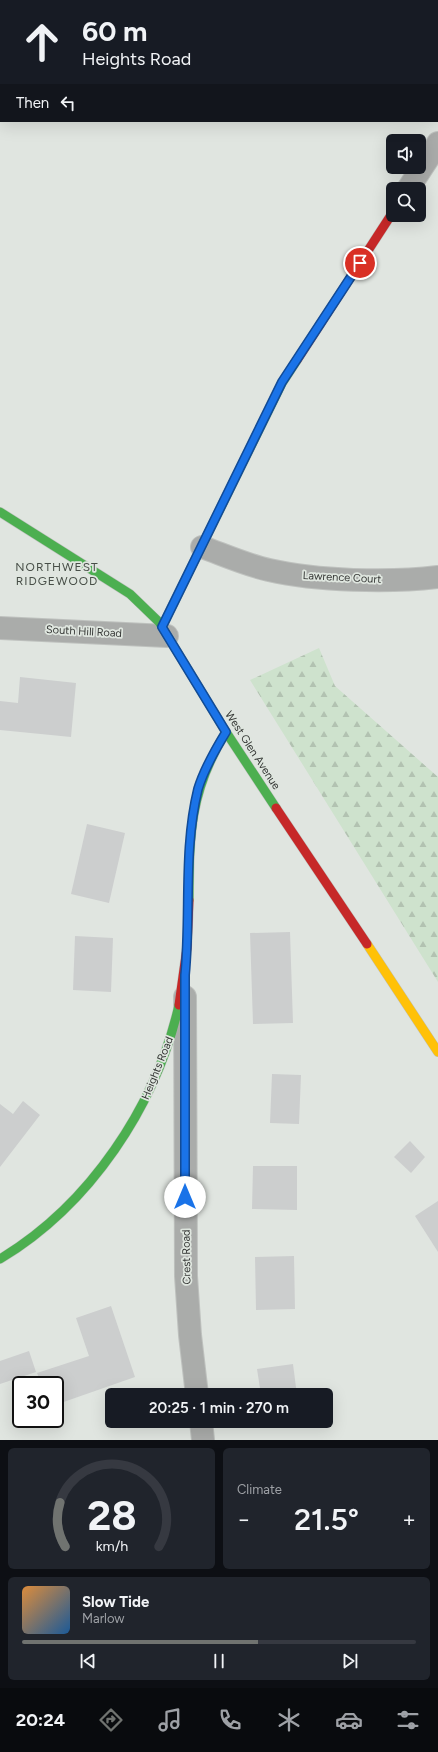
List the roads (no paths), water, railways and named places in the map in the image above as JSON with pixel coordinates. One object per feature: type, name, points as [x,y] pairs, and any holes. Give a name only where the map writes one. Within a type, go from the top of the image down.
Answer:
[{"type":"street","points":[[413,182],[438,143]]},
{"type":"street","points":[[165,632],[202,547],[282,382],[386,222]]},
{"type":"street","name":"West Glen Avenue","points":[[0,512],[130,594],[139,601],[165,632],[226,732],[438,1052]]},
{"type":"street","name":"Lawrence Court","points":[[202,547],[268,570],[314,577],[371,580],[438,577]]},
{"type":"street","name":"South Hill Road","points":[[0,628],[165,632]]},
{"type":"street","name":"Heights Road","points":[[0,1259],[43,1228],[79,1194],[111,1156],[137,1115],[159,1070],[175,1024],[185,975],[188,947],[190,831],[199,788],[211,756],[226,732]]},
{"type":"street","name":"Crest Road","points":[[185,975],[186,1276],[190,1335],[196,1388]]},
{"type":"street","points":[[202,1428],[203,1440]]},
{"type":"district","name":"NORTHWEST RIDGEWOOD","points":[[57,574]]}]
